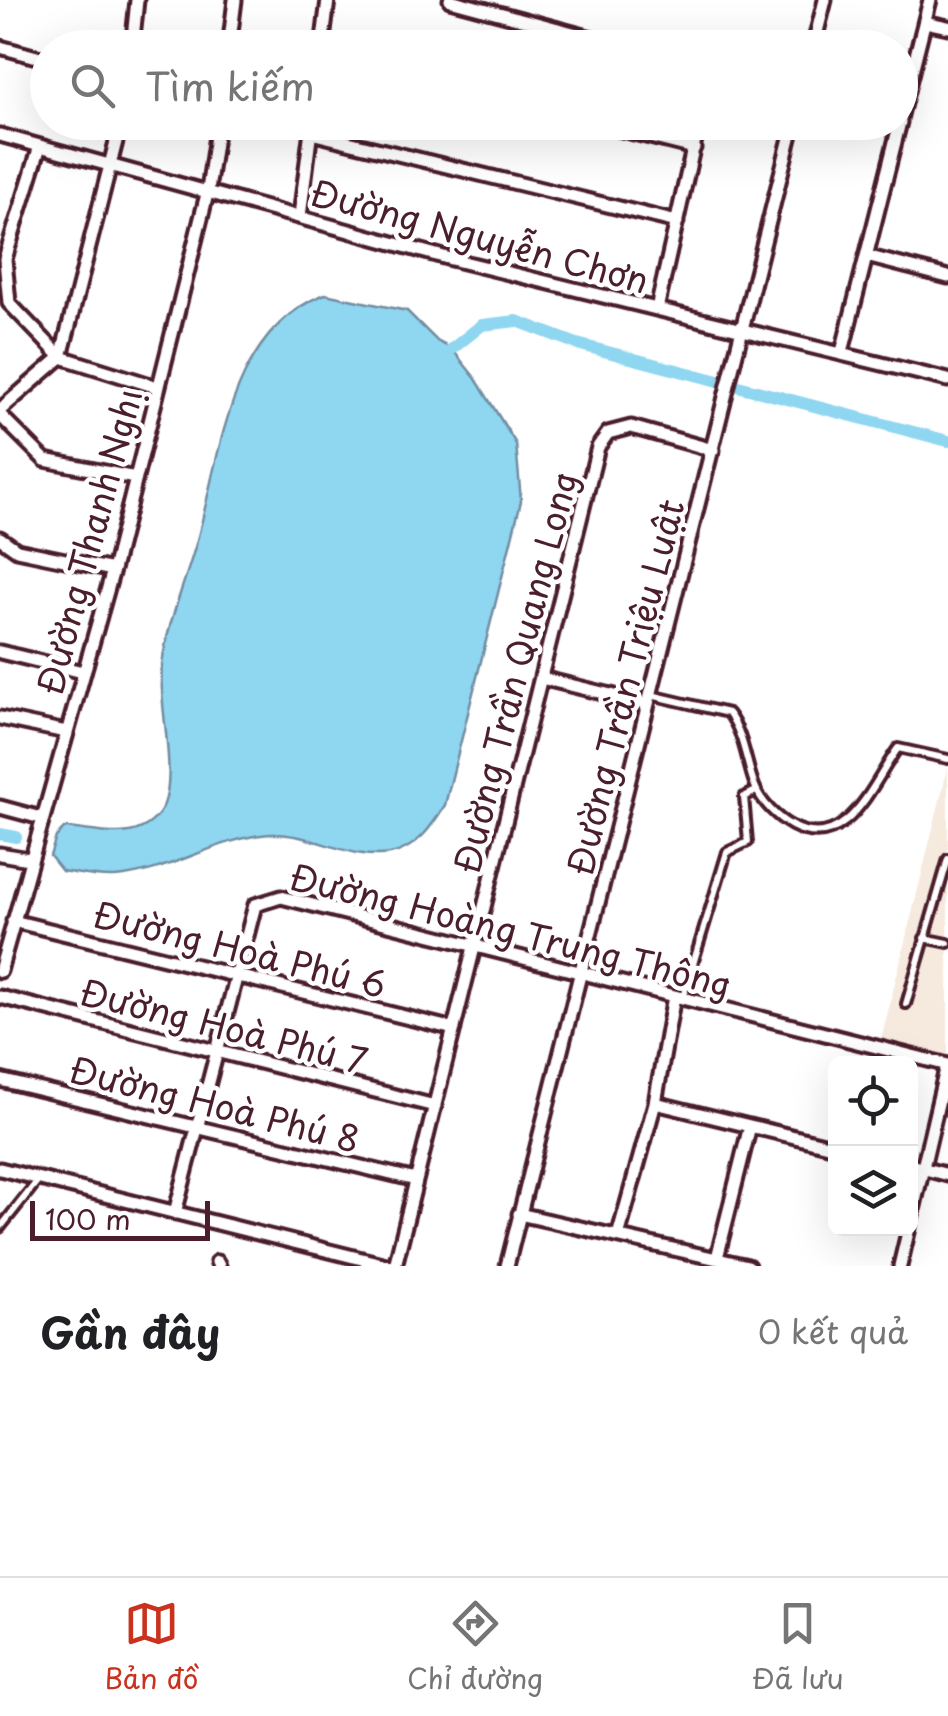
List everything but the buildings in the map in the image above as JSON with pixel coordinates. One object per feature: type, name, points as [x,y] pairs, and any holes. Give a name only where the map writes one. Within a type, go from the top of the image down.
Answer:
[{"type":"street","points":[[134,30],[137,0]]},
{"type":"street","points":[[232,30],[235,0]]},
{"type":"street","points":[[324,30],[328,0]]},
{"type":"street","points":[[450,0],[562,30]]},
{"type":"street","points":[[818,30],[825,0]]},
{"type":"street","points":[[918,50],[930,0]]},
{"type":"street","points":[[925,22],[948,28]]},
{"type":"street","points":[[0,46],[30,55]]},
{"type":"street","name":"Đường Nguyễn Chơn","points":[[0,135],[657,309],[948,380]]},
{"type":"street","points":[[118,140],[61,357],[0,412],[45,460],[135,478]]},
{"type":"street","name":"Đường Thanh Nghị","points":[[1,963],[113,570],[208,190],[215,140]]},
{"type":"street","points":[[300,216],[310,140]]},
{"type":"street","points":[[359,140],[677,222]]},
{"type":"street","points":[[662,140],[694,148]]},
{"type":"street","points":[[657,309],[696,140]]},
{"type":"street","name":"Đường Trần Triệu Luật","points":[[507,1266],[790,140]]},
{"type":"street","points":[[842,352],[895,140]]},
{"type":"street","points":[[40,146],[6,259],[9,302],[61,357],[157,387]]},
{"type":"street","points":[[866,256],[948,277]]},
{"type":"street","name":"Đường Trần Quang Long","points":[[393,1266],[598,447],[608,432],[631,428],[712,450]]},
{"type":"street","points":[[0,538],[17,550],[113,570]]},
{"type":"street","points":[[0,652],[84,672]]},
{"type":"street","points":[[541,678],[649,699]]},
{"type":"street","points":[[0,718],[66,732]]},
{"type":"street","points":[[0,808],[41,818]]},
{"type":"street","points":[[0,854],[29,859]]},
{"type":"street","name":"Đường Hoàng Trung Thông","points":[[175,1213],[255,905],[268,897],[948,1065]]},
{"type":"street","name":"Đường Hoà Phú 6","points":[[13,921],[454,1029]]},
{"type":"street","name":"Đường Hoà Phú 7","points":[[0,997],[435,1106]]},
{"type":"street","points":[[618,1236],[655,1103],[678,997]]},
{"type":"street","points":[[918,1164],[948,1065]]},
{"type":"street","name":"Đường Hoà Phú 8","points":[[0,1080],[416,1180]]},
{"type":"street","points":[[655,1103],[832,1146]]},
{"type":"street","points":[[718,1258],[750,1126]]},
{"type":"street","points":[[918,1167],[948,1174]]},
{"type":"street","points":[[0,1169],[393,1266]]},
{"type":"street","points":[[520,1214],[748,1266]]},
{"type":"street","points":[[900,1266],[908,1236]]},
{"type":"lane","points":[[649,699],[728,714],[756,790],[783,820],[797,829],[829,830],[856,813],[898,748],[948,759]]},
{"type":"lane","points":[[678,997],[727,852],[748,842],[744,796],[756,790]]},
{"type":"lane","points":[[906,1004],[948,858]]},
{"type":"lane","points":[[924,938],[948,944]]},
{"type":"lane","points":[[0,1228],[39,1179]]},
{"type":"shaded area","points":[[948,767],[948,1057],[881,1040]]},
{"type":"water","points":[[325,294],[407,311],[437,341],[452,349],[476,379],[516,444],[521,501],[445,805],[416,842],[390,854],[360,854],[300,837],[270,834],[231,842],[135,874],[102,877],[62,871],[50,856],[56,837],[65,828],[115,833],[138,830],[158,815],[165,802],[168,765],[162,665],[234,399],[268,336],[293,312]]},
{"type":"waterway","points":[[452,349],[482,325],[517,321],[577,344],[948,441]]},
{"type":"waterway","points":[[0,834],[16,837]]}]
